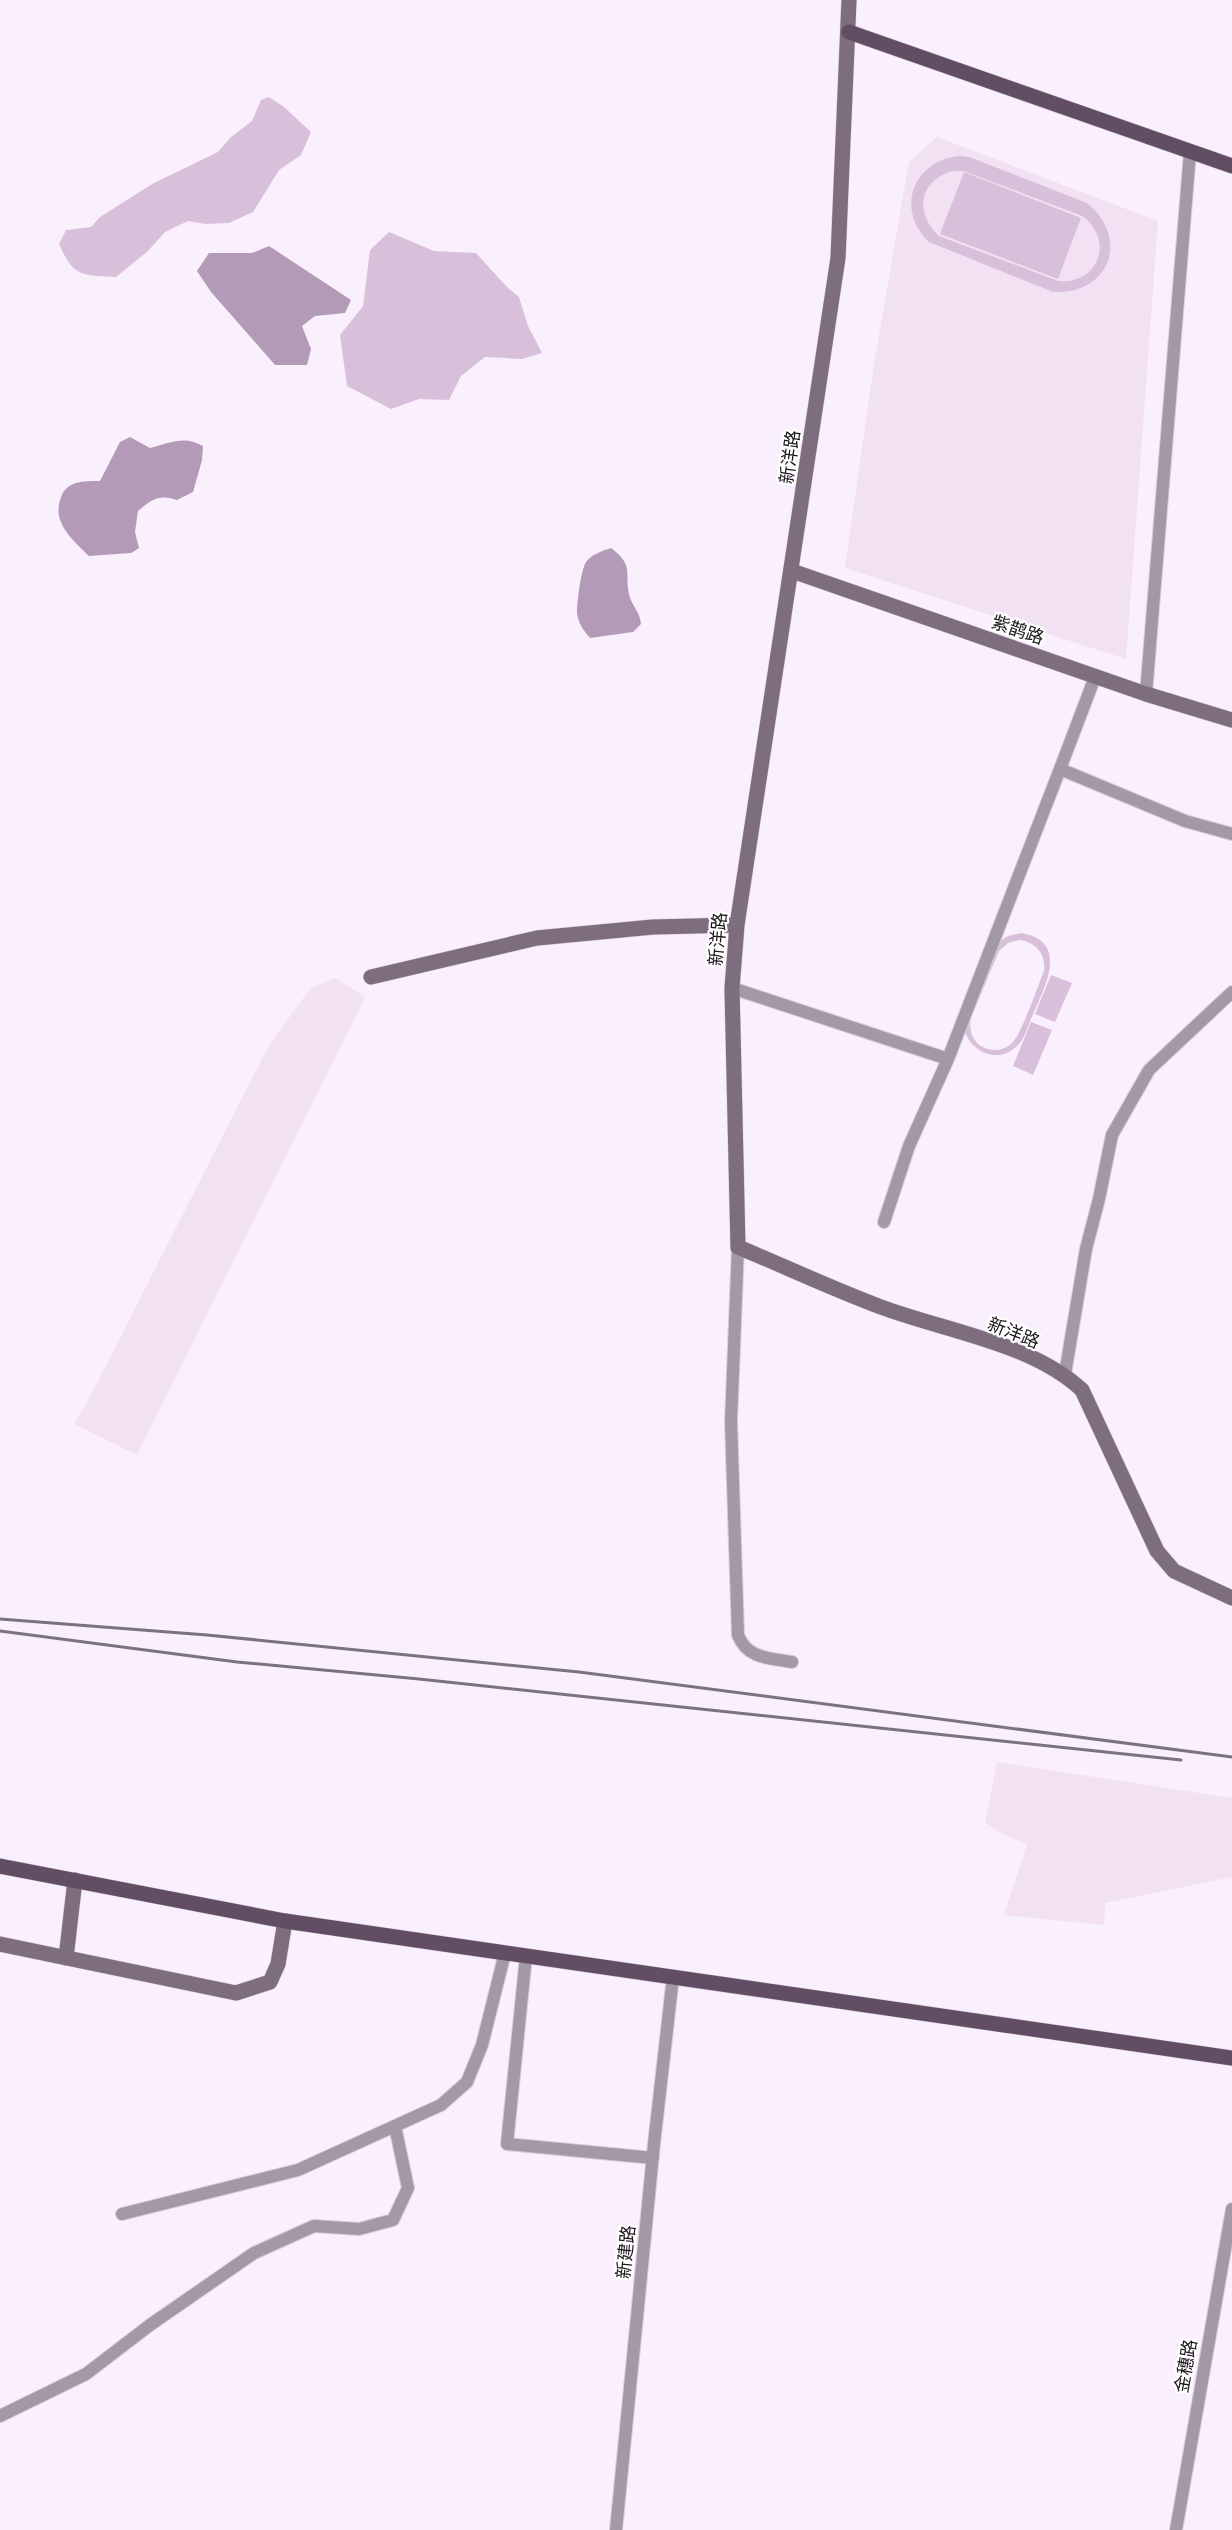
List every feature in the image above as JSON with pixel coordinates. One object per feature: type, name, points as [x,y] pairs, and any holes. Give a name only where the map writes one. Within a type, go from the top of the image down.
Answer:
[{"type":"main road","points":[[849,32],[1232,166]]},
{"type":"main road","points":[[0,1866],[285,1921],[1232,2058]]},
{"type":"street","name":"新洋路","points":[[849,0],[838,258],[737,925],[732,988],[738,1247],[882,1308],[1000,1345],[1065,1374],[1082,1390],[1157,1551],[1174,1571],[1232,1598]]},
{"type":"street","points":[[1146,694],[1190,152]]},
{"type":"street","name":"紫鹊路","points":[[792,571],[1095,677],[1232,720]]},
{"type":"street","points":[[884,1222],[909,1146],[948,1059],[1095,677]]},
{"type":"street","points":[[1060,769],[1185,821],[1232,834]]},
{"type":"street","points":[[371,977],[537,938],[652,927],[737,925]]},
{"type":"street","points":[[732,988],[948,1059]]},
{"type":"street","points":[[1065,1374],[1086,1249],[1112,1135],[1149,1070],[1232,992]]},
{"type":"street","points":[[738,1247],[731,1422],[738,1635],[742,1645],[753,1655],[792,1662]]},
{"type":"street","points":[[66,1958],[75,1880]]},
{"type":"street","points":[[0,1944],[236,1993],[270,1982],[278,1964],[285,1921]]},
{"type":"street","points":[[122,2214],[298,2170],[441,2104],[466,2082],[482,2045],[505,1953]]},
{"type":"street","points":[[526,1956],[507,2144],[653,2158]]},
{"type":"street","name":"新建路","points":[[616,2530],[673,1977]]},
{"type":"street","points":[[0,2416],[86,2374],[150,2325],[254,2253],[314,2226],[359,2229],[393,2220],[408,2188],[395,2126]]},
{"type":"street","name":"金穗路","points":[[1176,2530],[1232,2209]]},
{"type":"shaded area","points":[[269,97],[284,107],[311,132],[301,155],[279,170],[253,212],[229,223],[206,224],[188,221],[165,232],[148,251],[116,277],[87,275],[69,263],[59,244],[66,230],[91,227],[100,217],[154,183],[218,152],[231,137],[252,121],[261,100]]},
{"type":"shaded area","points":[[937,137],[1158,221],[1126,659],[845,568],[874,364],[909,162]]},
{"type":"shaded area","points":[[969,157],[1087,203],[1100,217],[1108,233],[1110,248],[1108,262],[1100,275],[1088,284],[1072,291],[1053,292],[929,242],[918,229],[911,201],[914,188],[921,176],[931,166],[945,159]],"holes":[[[952,171],[964,171],[1082,216],[1098,236],[1100,248],[1098,259],[1092,268],[1084,276],[1058,281],[939,236],[931,227],[923,208],[927,190],[941,176]]]},
{"type":"shaded area","points":[[964,172],[1081,218],[1058,279],[940,234]]},
{"type":"shaded area","points":[[389,232],[434,251],[476,253],[519,297],[528,326],[542,353],[522,359],[485,357],[461,376],[449,400],[419,399],[391,409],[347,386],[340,335],[363,306],[370,250]]},
{"type":"shaded area","points":[[269,246],[351,300],[345,313],[315,316],[302,326],[311,349],[307,365],[275,365],[211,292],[197,271],[209,253],[252,253]]},
{"type":"shaded area","points":[[130,437],[150,448],[183,440],[203,446],[202,460],[193,492],[177,500],[156,499],[138,511],[135,532],[139,548],[131,553],[89,556],[64,528],[59,513],[62,495],[76,483],[100,481],[120,442]]},
{"type":"shaded area","points":[[611,548],[624,560],[630,598],[641,624],[633,632],[590,638],[580,623],[577,613],[582,572],[591,557]]},
{"type":"shaded area","points":[[1021,933],[1036,938],[1045,945],[1049,954],[1048,977],[1018,1045],[1003,1054],[986,1054],[973,1044],[964,1029],[997,943],[1008,936]],"holes":[[[1025,941],[1039,950],[1043,959],[1044,971],[1025,1019],[1012,1043],[995,1050],[986,1048],[978,1044],[972,1035],[971,1018],[999,951],[1008,943]]]},
{"type":"shaded area","points":[[1051,975],[1072,983],[1055,1022],[1035,1014]]},
{"type":"shaded area","points":[[335,978],[365,997],[137,1455],[74,1424],[89,1399],[269,1045],[310,989]]},
{"type":"shaded area","points":[[1031,1022],[1052,1030],[1033,1075],[1013,1066]]},
{"type":"shaded area","points":[[997,1762],[1232,1798],[1232,1877],[1105,1903],[1104,1925],[1004,1915],[1027,1844],[1004,1835],[985,1822]]},
{"type":"railway","points":[[0,1619],[207,1635],[579,1672],[1232,1757]]},
{"type":"railway","points":[[0,1631],[237,1662],[419,1679],[1181,1760]]}]
